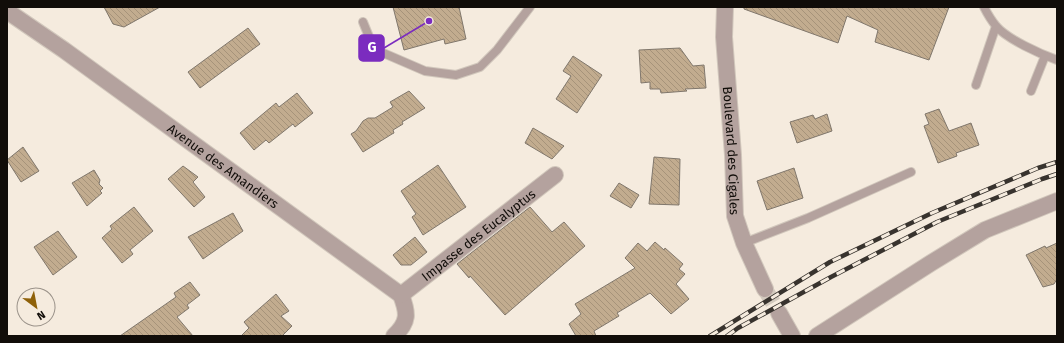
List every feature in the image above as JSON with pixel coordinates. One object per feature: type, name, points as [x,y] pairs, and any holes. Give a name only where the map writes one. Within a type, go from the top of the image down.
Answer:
[{"type":"street","name":"Boulevard des Cigales","points":[[725,7],[724,37],[733,155],[735,216],[744,243],[765,289]]},
{"type":"street","name":"Avenue des Amandiers","points":[[7,11],[64,50],[401,295]]},
{"type":"street","name":"Impasse des Eucalyptus","points":[[401,295],[555,175]]},
{"type":"street","points":[[817,336],[985,230],[1057,201]]},
{"type":"street","points":[[394,336],[404,324],[406,316],[406,308],[401,295]]},
{"type":"street","points":[[779,313],[792,336]]},
{"type":"lane","points":[[363,22],[374,49],[425,71],[456,75],[480,67],[497,50],[530,7]]},
{"type":"lane","points":[[984,7],[996,26],[1009,36],[1045,56],[1057,60]]},
{"type":"lane","points":[[976,85],[996,26]]},
{"type":"lane","points":[[1031,91],[1045,56]]},
{"type":"lane","points":[[744,243],[808,218],[911,172]]},
{"type":"building","points":[[104,7],[160,7],[124,27],[113,24]]},
{"type":"building","points":[[393,7],[459,7],[466,39],[445,44],[444,39],[404,50]]},
{"type":"building","points":[[744,7],[949,7],[929,60],[875,42],[878,30],[847,16],[838,43],[744,9]]},
{"type":"building","points":[[248,28],[260,44],[200,88],[188,72]]},
{"type":"building","points":[[680,48],[693,66],[704,65],[706,88],[685,89],[687,91],[661,93],[660,89],[650,89],[650,82],[641,83],[639,50]]},
{"type":"building","points":[[573,56],[602,75],[577,113],[556,99],[571,76],[563,71]]},
{"type":"building","points":[[409,91],[425,108],[402,122],[403,124],[393,130],[394,133],[363,152],[351,134],[356,131],[363,121],[368,118],[375,118],[393,107],[390,102]]},
{"type":"building","points":[[297,93],[313,113],[295,127],[293,124],[269,143],[266,140],[254,150],[240,133],[276,103],[279,107]]},
{"type":"building","points":[[939,109],[949,131],[971,123],[979,145],[956,153],[957,156],[938,163],[924,126],[929,124],[925,114]]},
{"type":"building","points":[[827,114],[832,131],[797,143],[790,122],[813,115],[815,119]]},
{"type":"building","points":[[533,128],[564,146],[552,159],[525,143]]},
{"type":"building","points":[[23,147],[39,171],[21,182],[7,160]]},
{"type":"building","points":[[654,157],[680,159],[679,205],[649,204]]},
{"type":"building","points":[[438,165],[466,207],[423,235],[412,217],[416,214],[401,191]]},
{"type":"building","points":[[183,166],[198,177],[193,182],[205,197],[194,207],[168,179]]},
{"type":"building","points":[[794,168],[803,198],[767,210],[757,181]]},
{"type":"building","points":[[94,170],[100,180],[99,184],[103,188],[100,191],[102,193],[87,206],[72,183]]},
{"type":"building","points":[[619,183],[639,195],[631,208],[610,196]]},
{"type":"building","points":[[134,207],[153,231],[130,250],[133,254],[122,263],[102,238],[112,229],[110,226]]},
{"type":"building","points":[[530,207],[552,232],[564,222],[585,246],[505,315],[470,276],[469,278],[457,264]]},
{"type":"building","points":[[233,213],[243,231],[203,259],[188,237]]},
{"type":"building","points":[[58,231],[77,257],[53,275],[34,247]]},
{"type":"building","points":[[415,237],[427,252],[411,265],[401,265],[393,255]]},
{"type":"building","points":[[655,242],[664,250],[665,248],[683,264],[679,269],[685,274],[676,284],[689,299],[671,314],[650,293],[617,313],[619,316],[594,331],[596,336],[576,336],[569,324],[581,314],[575,304],[635,268],[625,258],[638,243],[647,251]]},
{"type":"building","points":[[1057,243],[1057,279],[1054,284],[1043,287],[1026,255],[1045,246],[1046,248]]},
{"type":"building","points":[[190,282],[200,295],[187,305],[189,308],[177,317],[193,336],[120,336],[176,297],[174,293]]},
{"type":"building","points":[[276,294],[289,311],[281,316],[292,326],[282,336],[241,336],[249,328],[244,322]]},
{"type":"tunnel","points":[[765,289],[779,313]]},
{"type":"railway","points":[[710,336],[830,262],[932,213],[1038,168],[1057,162]]},
{"type":"railway","points":[[727,336],[738,328],[831,277],[937,222],[1057,174]]},
{"type":"place","name":"G","points":[[429,21]]}]
